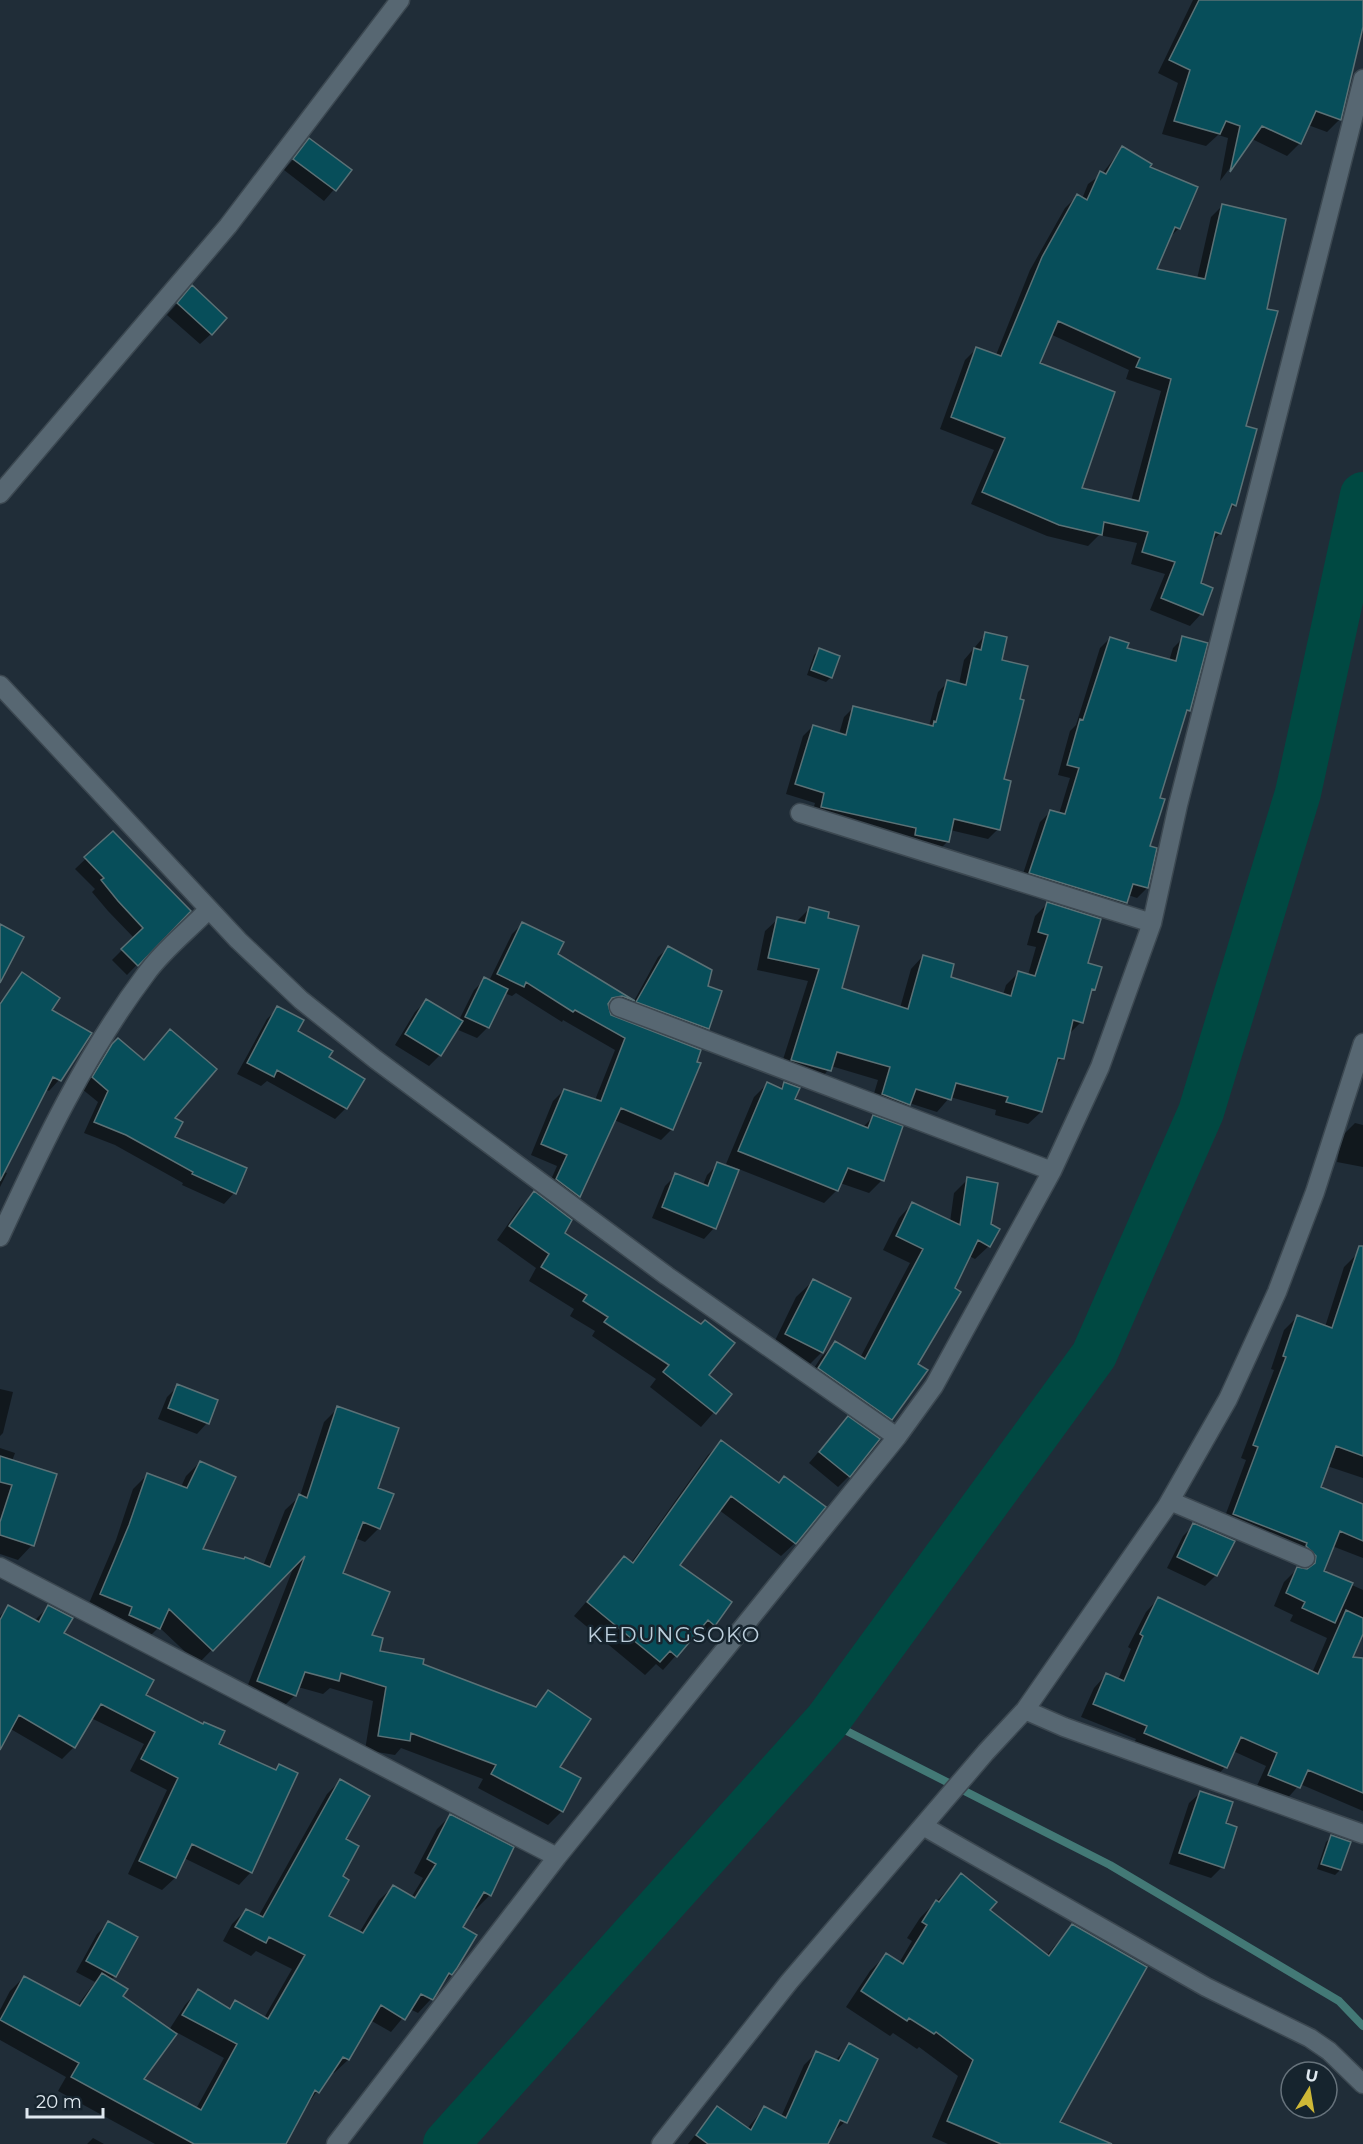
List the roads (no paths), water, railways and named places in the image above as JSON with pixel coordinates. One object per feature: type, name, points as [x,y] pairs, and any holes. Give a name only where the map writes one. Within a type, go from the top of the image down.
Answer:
[{"type":"street","points":[[0,494],[228,226],[400,0]]},
{"type":"street","points":[[336,2144],[557,1857],[897,1437],[934,1386],[1052,1171],[1100,1067],[1152,923],[1178,805],[1363,79]]},
{"type":"street","points":[[1,690],[209,909],[301,1000],[375,1059],[667,1276],[897,1437]]},
{"type":"street","points":[[800,813],[1152,923]]},
{"type":"street","points":[[0,1237],[46,1137],[93,1052],[147,972],[209,909]]},
{"type":"street","points":[[619,1007],[1052,1171]]},
{"type":"street","points":[[661,2144],[789,1982],[986,1752],[1025,1710],[1170,1501],[1228,1399],[1273,1301],[1315,1192],[1363,1043]]},
{"type":"street","points":[[1170,1501],[1305,1558]]},
{"type":"street","points":[[0,1567],[557,1857]]},
{"type":"street","points":[[1025,1710],[1064,1727],[1363,1834]]},
{"type":"street","points":[[927,1821],[1206,1987],[1310,2038],[1329,2051],[1363,2084]]},
{"type":"waterway","points":[[446,2144],[827,1721],[1094,1355],[1201,1112],[1298,793],[1363,495]]},
{"type":"waterway","points":[[827,1721],[1110,1865],[1339,2001],[1363,2026]]},
{"type":"district","name":"KEDUNGSOKO","points":[[674,1635]]}]
